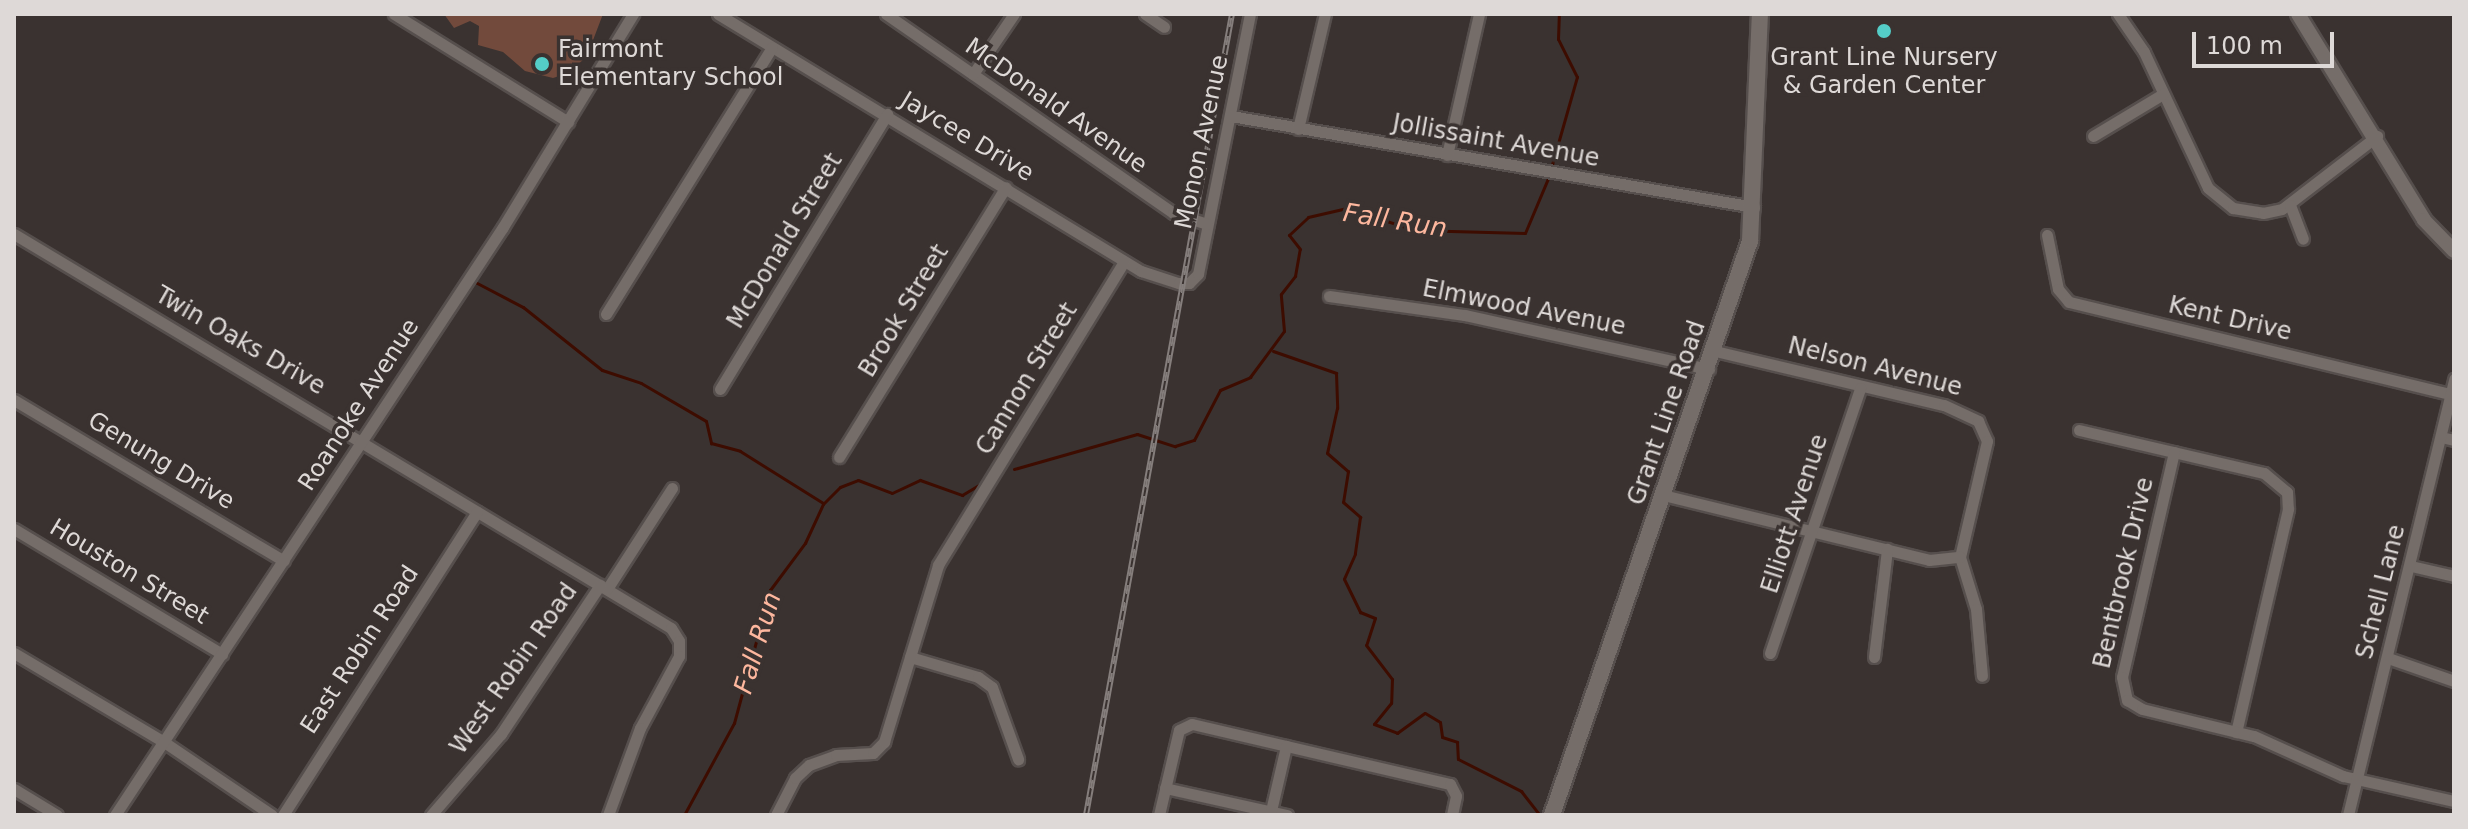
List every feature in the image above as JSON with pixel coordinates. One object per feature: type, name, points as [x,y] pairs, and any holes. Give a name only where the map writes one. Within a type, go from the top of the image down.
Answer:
[{"type":"main road","name":"Grant Line Road","points":[[1552,815],[1709,369],[1750,241],[1754,207],[1760,14]]},
{"type":"street","points":[[394,14],[568,122]]},
{"type":"street","name":"Roanoke Avenue","points":[[115,815],[363,440],[568,122],[633,14]]},
{"type":"street","name":"Jaycee Drive","points":[[718,14],[887,114],[1124,261],[1163,281],[1189,283],[1196,278]]},
{"type":"street","name":"McDonald Avenue","points":[[886,14],[1173,213],[1206,224]]},
{"type":"street","points":[[973,74],[1014,14]]},
{"type":"street","points":[[1145,14],[1164,27]]},
{"type":"street","name":"Monon Avenue","points":[[1196,278],[1250,14]]},
{"type":"street","points":[[1298,129],[1325,14]]},
{"type":"street","points":[[1447,155],[1479,14]]},
{"type":"street","points":[[2118,14],[2163,94],[2185,147],[2216,196],[2253,213],[2290,205],[2340,160],[2377,136]]},
{"type":"street","points":[[2298,14],[2377,136],[2429,226],[2454,251]]},
{"type":"street","points":[[606,314],[772,47]]},
{"type":"street","points":[[2093,136],[2163,94]]},
{"type":"street","name":"McDonald Street","points":[[720,389],[887,114]]},
{"type":"street","name":"Jollissaint Avenue","points":[[1231,116],[1754,207]]},
{"type":"street","name":"Brook Street","points":[[839,457],[1006,187]]},
{"type":"street","points":[[2290,205],[2303,239]]},
{"type":"street","points":[[2419,206],[2454,240]]},
{"type":"street","name":"Twin Oaks Drive","points":[[14,234],[665,623],[680,648],[631,748],[608,815]]},
{"type":"street","name":"Kent Drive","points":[[2047,235],[2058,289],[2069,302],[2450,394]]},
{"type":"street","name":"Cannon Street","points":[[776,815],[795,778],[809,765],[836,755],[873,753],[884,742],[931,581],[1124,261]]},
{"type":"street","name":"Elmwood Avenue","points":[[1329,296],[1465,315],[1709,369]]},
{"type":"street","name":"Nelson Avenue","points":[[1715,351],[1962,410],[1984,430],[1987,441],[1960,557]]},
{"type":"street","name":"Schell Lane","points":[[2348,815],[2454,379]]},
{"type":"street","name":"Elliott Avenue","points":[[1770,653],[1860,388]]},
{"type":"street","name":"Genung Drive","points":[[14,400],[284,561]]},
{"type":"street","points":[[2079,430],[2264,473],[2283,485],[2289,501],[2236,732]]},
{"type":"street","points":[[2441,437],[2454,440]]},
{"type":"street","name":"Bentbrook Drive","points":[[2174,452],[2122,685],[2127,700],[2142,709],[2282,746],[2308,762],[2355,779],[2454,801]]},
{"type":"street","name":"West Robin Road","points":[[431,815],[501,734],[672,488]]},
{"type":"street","points":[[1663,495],[1929,560],[1960,557],[1976,609],[1982,676]]},
{"type":"street","name":"East Robin Road","points":[[283,815],[477,512]]},
{"type":"street","name":"Houston Street","points":[[14,529],[222,654]]},
{"type":"street","points":[[1874,657],[1887,549]]},
{"type":"street","points":[[2411,566],[2454,576]]},
{"type":"street","points":[[14,653],[164,742],[272,815]]},
{"type":"street","points":[[910,657],[978,677],[992,687],[1018,759]]},
{"type":"street","points":[[2388,658],[2454,681]]},
{"type":"street","points":[[1159,815],[1179,730],[1192,724],[1450,784],[1456,796],[1452,815]]},
{"type":"street","points":[[1271,813],[1286,746]]},
{"type":"street","points":[[1165,788],[1287,815]]},
{"type":"street","points":[[14,789],[57,815]]},
{"type":"shaded area","points":[[444,14],[603,14],[587,56],[569,73],[553,78],[525,71],[503,52],[478,45],[479,26],[470,21],[454,28]]},
{"type":"waterway","name":"Fall Run","points":[[1551,168],[1577,77],[1558,39],[1559,14]]},
{"type":"waterway","name":"Fall Run","points":[[1014,469],[1137,434],[1175,446],[1194,440],[1220,390],[1250,377],[1284,331],[1281,294],[1295,276],[1300,249],[1289,235],[1308,217],[1347,208],[1414,230],[1525,233],[1549,176]]},
{"type":"waterway","points":[[477,283],[523,307],[602,370],[641,383],[706,421],[711,443],[740,451],[823,503]]},
{"type":"waterway","points":[[1273,351],[1336,373],[1337,408],[1327,453],[1348,471],[1343,502],[1360,517],[1355,554],[1344,579],[1360,612],[1375,618],[1366,645],[1392,679],[1391,703],[1374,724],[1397,733],[1425,713],[1440,722],[1442,737],[1457,742],[1458,759],[1521,791],[1538,813]]},
{"type":"waterway","name":"Fall Run","points":[[684,815],[734,723],[770,590],[805,543],[823,504],[840,487],[858,480],[892,493],[920,480],[962,495],[980,484]]},
{"type":"railway","points":[[1086,815],[1232,14]]},
{"type":"place","name":"Grant Line Nursery & Garden Center","points":[[1884,31]]},
{"type":"place","name":"Fairmont Elementary School","points":[[542,64]]}]
